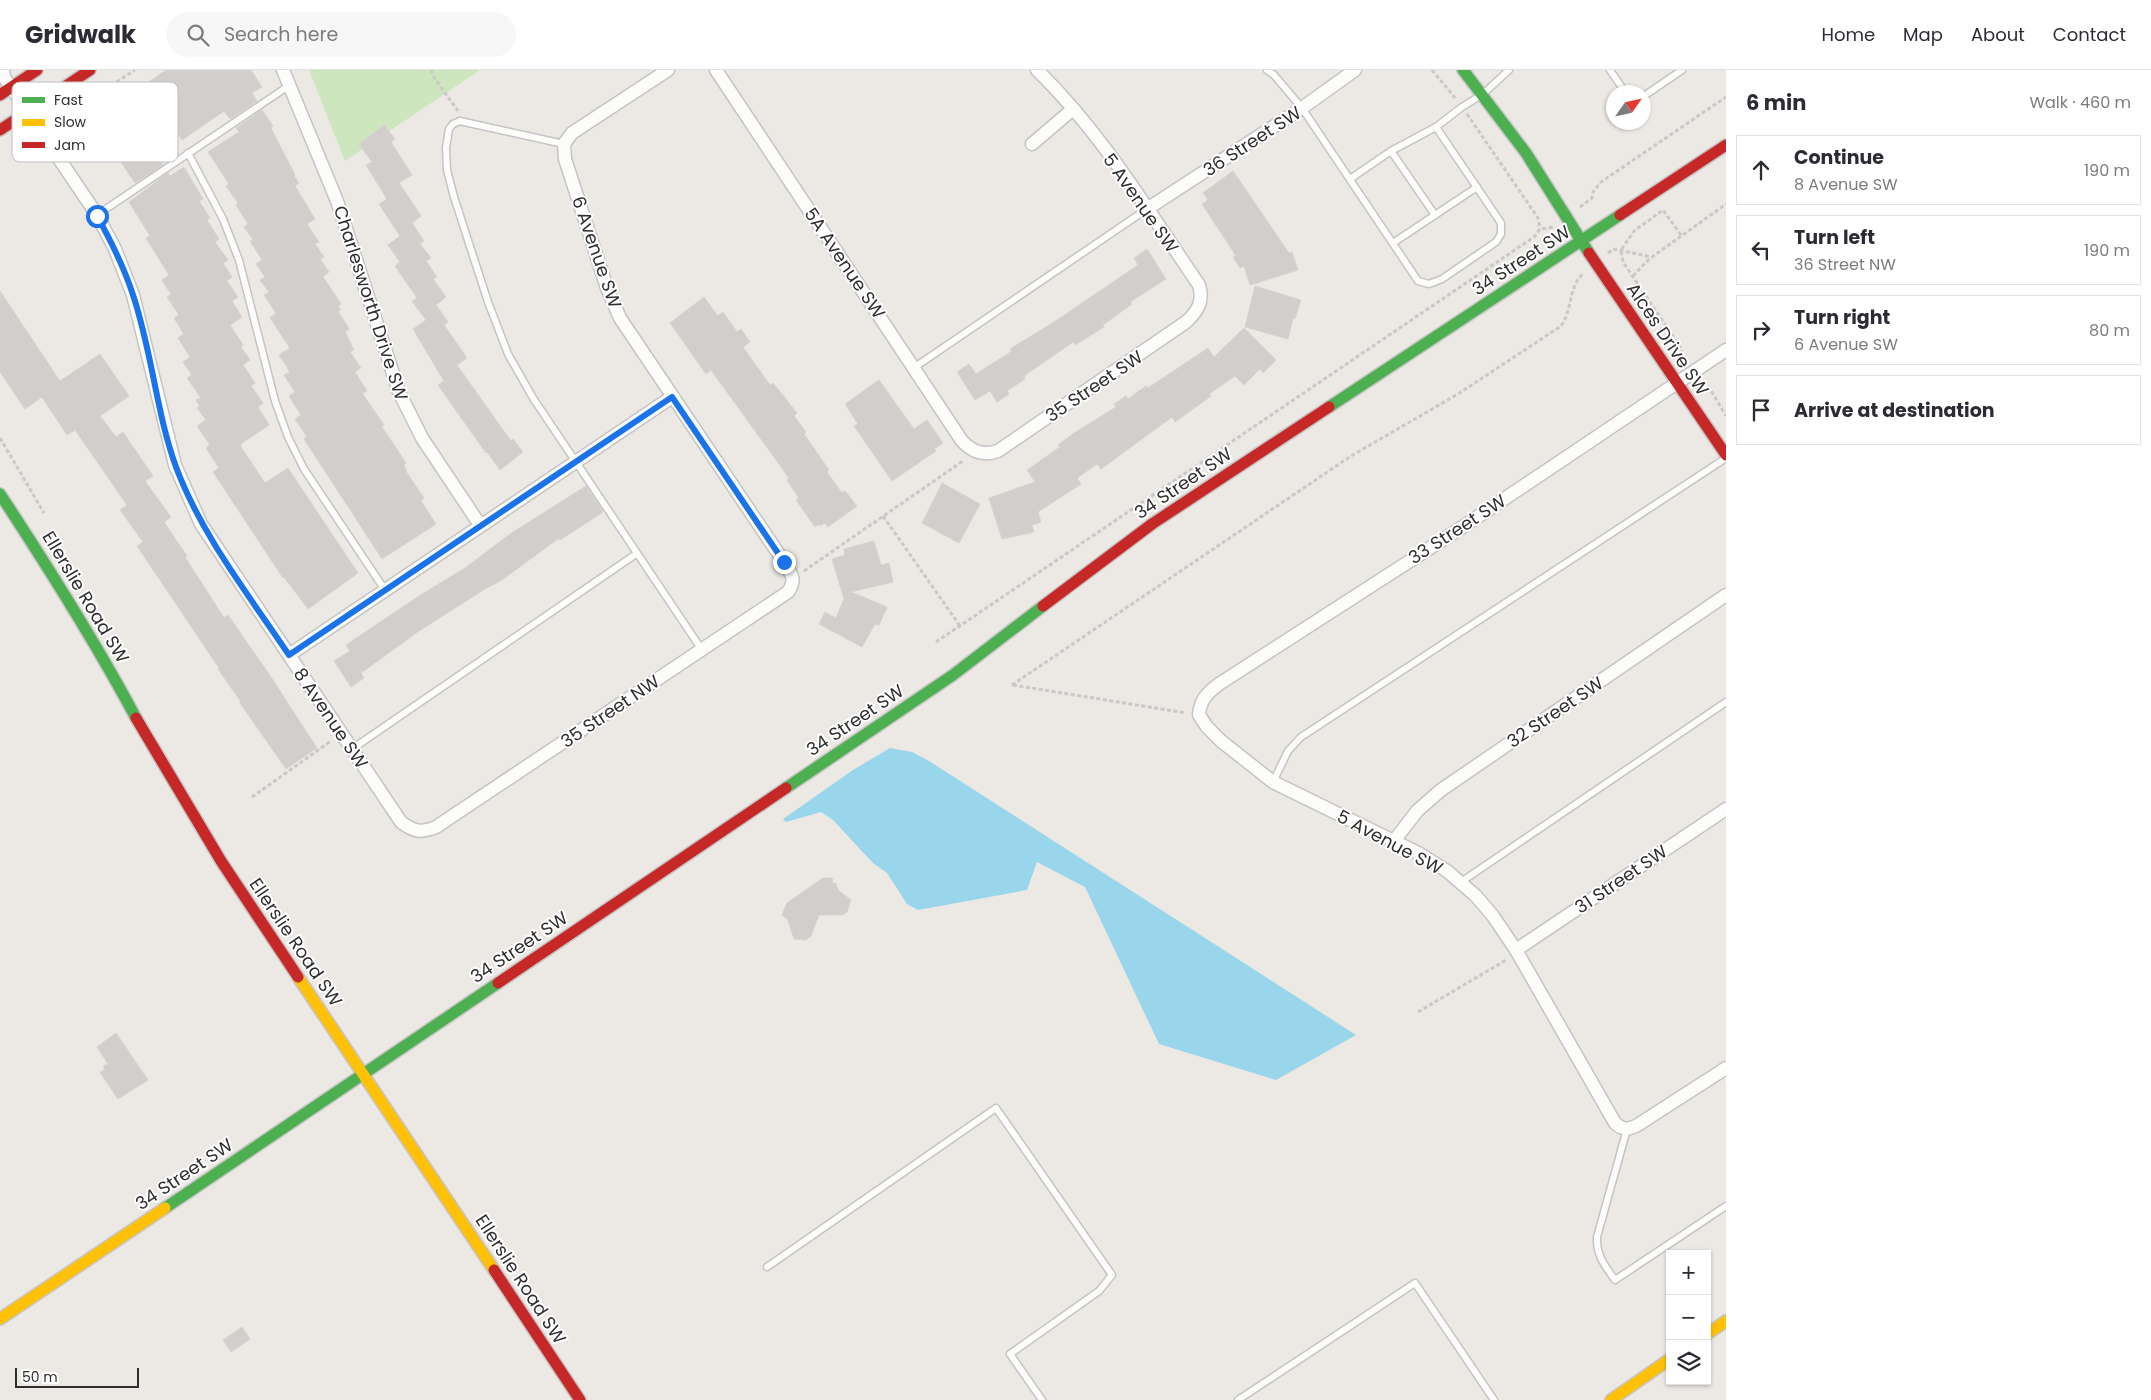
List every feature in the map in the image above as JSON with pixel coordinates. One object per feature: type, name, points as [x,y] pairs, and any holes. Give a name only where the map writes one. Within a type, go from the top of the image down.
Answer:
[{"type":"main road","points":[[19,82],[37,70]]},
{"type":"main road","points":[[72,82],[90,70]]},
{"type":"main road","points":[[1463,70],[1483,94],[1541,176],[1567,216],[1581,242]]},
{"type":"main road","points":[[0,130],[12,122]]},
{"type":"main road","name":"34 Street SW","points":[[0,1319],[953,674],[1152,524],[1726,145]]},
{"type":"main road","name":"Alces Drive SW","points":[[1581,242],[1726,457]]},
{"type":"main road","name":"Ellerslie Road SW","points":[[0,494],[62,588],[107,664],[146,737],[221,860],[580,1400]]},
{"type":"main road","points":[[1711,1331],[1726,1321]]},
{"type":"main road","points":[[1611,1400],[1666,1363]]},
{"type":"street","name":"8 Avenue SW","points":[[3,70],[6,91]]},
{"type":"street","name":"Charlesworth Drive SW","points":[[282,70],[290,85],[337,200],[399,392],[422,438],[480,525]]},
{"type":"street","points":[[564,144],[572,134],[668,70]]},
{"type":"street","name":"5A Avenue SW","points":[[716,70],[962,440],[969,448],[976,452]]},
{"type":"street","name":"5 Avenue SW","points":[[1037,70],[1072,109],[1147,209],[1199,285],[1202,300]]},
{"type":"street","name":"36 Street SW","points":[[1147,209],[1302,108],[1355,70]]},
{"type":"street","points":[[1032,144],[1072,109]]},
{"type":"street","name":"6 Avenue SW","points":[[564,144],[565,159],[611,301],[628,332],[793,578]]},
{"type":"street","name":"8 Avenue SW","points":[[61,162],[97,216],[115,249],[133,295],[166,434],[175,465],[188,498],[216,548],[401,822],[410,830],[418,832]]},
{"type":"street","name":"35 Street SW","points":[[976,452],[989,454],[998,451],[1186,322],[1198,309],[1202,300]]},
{"type":"street","name":"33 Street SW","points":[[1199,715],[1201,701],[1207,693],[1219,684],[1461,528],[1726,350]]},
{"type":"street","points":[[289,655],[672,397]]},
{"type":"street","name":"35 Street NW","points":[[418,832],[436,827],[788,592],[793,585],[793,578]]},
{"type":"street","name":"32 Street SW","points":[[1394,841],[1417,811],[1441,790],[1726,595]]},
{"type":"street","name":"5 Avenue SW","points":[[1199,715],[1207,728],[1221,741],[1273,782],[1427,858],[1461,882],[1492,916],[1517,952],[1615,1123],[1627,1129]]},
{"type":"street","name":"31 Street SW","points":[[1517,952],[1726,809]]},
{"type":"street","points":[[1627,1129],[1646,1121],[1726,1068]]},
{"type":"lane","points":[[1267,70],[1274,75],[1302,108],[1418,281],[1428,284],[1442,279],[1496,242],[1501,234],[1501,223],[1436,127]]},
{"type":"lane","points":[[1350,179],[1391,151],[1436,127],[1483,94],[1509,70]]},
{"type":"lane","points":[[1610,70],[1620,85]]},
{"type":"lane","points":[[1651,91],[1682,70]]},
{"type":"lane","points":[[178,160],[290,85]]},
{"type":"lane","points":[[564,144],[460,121],[453,124],[449,129],[446,148],[447,170],[454,197],[488,302],[508,354],[533,398],[702,650]]},
{"type":"lane","points":[[1391,151],[1435,215]]},
{"type":"lane","points":[[188,153],[223,219],[239,260],[275,400],[288,437],[304,468],[385,590]]},
{"type":"lane","points":[[97,216],[175,162]]},
{"type":"lane","points":[[1393,243],[1477,187]]},
{"type":"lane","points":[[915,367],[1147,209]]},
{"type":"lane","points":[[1273,782],[1288,751],[1301,737],[1726,457]]},
{"type":"lane","points":[[352,748],[636,554]]},
{"type":"lane","points":[[1461,882],[1726,702]]},
{"type":"lane","points":[[767,1267],[996,1108],[1112,1275],[1099,1290],[1010,1354],[1042,1400]]},
{"type":"lane","points":[[1627,1129],[1597,1237],[1596,1247],[1601,1260],[1615,1280],[1726,1206]]},
{"type":"lane","points":[[1238,1400],[1415,1283],[1494,1400]]},
{"type":"path","points":[[116,82],[134,70]]},
{"type":"path","points":[[431,70],[433,76],[456,108],[463,114]]},
{"type":"path","points":[[1432,70],[1454,96]]},
{"type":"path","points":[[1592,198],[1593,192],[1601,182],[1726,97]]},
{"type":"path","points":[[936,642],[1534,237],[1540,229],[1538,218],[1470,119]]},
{"type":"path","points":[[1633,276],[1652,256],[1726,204]]},
{"type":"path","points":[[1620,250],[1634,231],[1663,210],[1681,235]]},
{"type":"path","points":[[1540,229],[1551,229]]},
{"type":"path","points":[[1613,249],[1652,256]]},
{"type":"path","points":[[1620,250],[1623,262],[1682,348],[1683,356]]},
{"type":"path","points":[[1199,715],[1012,685],[1352,456],[1458,394],[1561,326],[1569,310],[1575,280]]},
{"type":"path","points":[[1702,383],[1709,388],[1726,416]]},
{"type":"path","points":[[0,438],[44,512]]},
{"type":"path","points":[[793,578],[976,452]]},
{"type":"path","points":[[883,516],[960,626]]},
{"type":"path","points":[[252,797],[342,734]]},
{"type":"path","points":[[1418,1012],[1517,952]]},
{"type":"green space","points":[[309,70],[480,70],[345,161]]},
{"type":"water","points":[[890,748],[912,752],[929,761],[1356,1035],[1276,1080],[1159,1044],[1085,887],[1037,862],[1027,890],[918,910],[907,904],[887,873],[873,863],[833,820],[821,812],[786,822],[783,819],[853,770]]},
{"type":"building","points":[[166,70],[251,70],[262,87],[252,93],[257,101],[230,119],[224,111],[182,140],[178,134],[178,82],[148,82]]},
{"type":"building","points":[[262,110],[273,126],[271,128],[299,183],[295,186],[315,219],[307,224],[319,242],[315,244],[324,257],[320,259],[329,272],[323,277],[341,304],[338,306],[341,310],[338,311],[349,329],[345,332],[354,350],[350,352],[361,368],[355,372],[367,391],[362,393],[384,425],[382,427],[406,463],[404,465],[407,473],[424,498],[421,501],[436,524],[382,559],[304,439],[307,437],[295,419],[301,415],[289,396],[295,392],[284,375],[290,372],[279,355],[290,348],[270,318],[276,313],[264,295],[269,292],[260,280],[265,277],[256,264],[262,260],[250,241],[253,240],[244,227],[248,224],[236,205],[238,203],[226,186],[229,184],[208,152],[239,132],[236,128]]},
{"type":"building","points":[[384,125],[395,139],[391,142],[412,175],[399,183],[421,216],[412,223],[424,241],[420,244],[431,258],[426,261],[437,277],[433,279],[446,297],[436,305],[448,322],[444,325],[467,358],[457,365],[511,441],[513,439],[523,452],[500,470],[438,385],[444,381],[413,329],[426,320],[412,301],[417,298],[395,266],[400,262],[388,245],[400,236],[379,204],[387,199],[366,165],[372,162],[359,144]]},
{"type":"building","points":[[121,162],[161,162],[163,165],[135,183]]},
{"type":"building","points":[[184,167],[203,199],[199,201],[210,218],[207,220],[219,239],[215,242],[228,260],[223,263],[232,277],[227,281],[238,297],[232,301],[242,317],[230,325],[250,360],[243,365],[255,383],[251,386],[263,403],[258,407],[269,425],[241,444],[241,447],[265,483],[288,468],[358,573],[308,609],[283,578],[213,472],[219,468],[206,448],[210,445],[197,426],[206,420],[197,408],[200,406],[196,400],[201,398],[187,378],[192,375],[183,362],[190,357],[178,338],[184,334],[174,318],[179,315],[167,297],[171,294],[162,280],[169,275],[146,238],[150,236],[129,202],[168,173],[170,176]]},
{"type":"building","points":[[1233,171],[1289,253],[1292,252],[1298,270],[1250,285],[1244,266],[1240,268],[1233,257],[1236,256],[1202,204],[1208,200],[1203,193]]},
{"type":"building","points":[[1147,249],[1166,279],[1130,302],[1132,304],[1103,325],[1104,327],[1075,345],[1073,342],[1024,376],[1025,379],[1007,391],[1009,394],[997,402],[990,391],[975,400],[957,372],[969,364],[976,374],[1012,351],[1010,349],[1054,322],[1138,265],[1134,258]]},
{"type":"building","points":[[1255,286],[1301,300],[1295,319],[1293,318],[1288,339],[1245,327]]},
{"type":"building","points":[[0,291],[60,381],[100,354],[129,396],[100,416],[116,437],[123,432],[153,476],[145,481],[171,517],[164,522],[187,556],[185,557],[224,618],[228,615],[317,748],[286,769],[240,703],[219,668],[137,546],[143,542],[120,510],[127,505],[75,430],[67,435],[42,397],[25,409],[0,372]]},
{"type":"building","points":[[704,297],[718,316],[723,312],[737,332],[741,329],[750,342],[743,347],[770,385],[773,383],[797,413],[794,416],[829,470],[827,472],[842,493],[845,491],[857,506],[828,527],[825,523],[815,527],[796,500],[799,498],[787,480],[789,478],[711,370],[706,374],[670,323]]},
{"type":"building","points":[[1244,328],[1276,360],[1263,373],[1260,369],[1244,385],[1235,376],[1209,394],[1211,396],[1175,422],[1172,417],[1101,469],[1097,464],[1077,478],[1081,484],[1038,512],[1041,522],[1032,525],[1034,532],[1002,539],[989,498],[1035,482],[1027,470],[1060,447],[1058,445],[1074,433],[1116,407],[1114,404],[1126,396],[1128,399],[1146,386],[1148,388],[1208,348],[1214,357]]},
{"type":"building","points":[[879,380],[914,429],[927,420],[943,443],[934,449],[936,451],[892,481],[854,426],[858,424],[845,404]]},
{"type":"building","points":[[942,483],[980,504],[959,543],[922,523]]},
{"type":"building","points":[[586,486],[603,512],[560,540],[559,538],[502,580],[419,631],[361,673],[364,678],[351,687],[334,661],[350,651],[346,645],[465,568],[510,534]]},
{"type":"building","points":[[874,541],[881,565],[889,563],[893,582],[851,592],[887,607],[879,625],[875,624],[862,647],[819,624],[825,612],[836,618],[844,599],[832,559],[845,555],[844,549]]},
{"type":"building","points":[[823,878],[832,878],[833,884],[836,883],[838,890],[851,900],[847,912],[842,915],[819,915],[811,936],[806,940],[794,939],[788,920],[782,915],[787,903]]},
{"type":"building","points":[[116,1033],[148,1080],[118,1099],[100,1072],[105,1069],[103,1066],[108,1064],[97,1047]]},
{"type":"building","points":[[242,1327],[250,1339],[231,1352],[223,1340]]},
{"type":"traffic: fast","points":[[1463,70],[1526,153],[1589,253]]},
{"type":"traffic: fast","points":[[1329,407],[1620,215]]},
{"type":"traffic: fast","points":[[0,494],[71,605],[136,718]]},
{"type":"traffic: fast","points":[[786,788],[953,675],[1043,606]]},
{"type":"traffic: fast","points":[[165,1208],[498,983]]},
{"type":"traffic: slow","points":[[298,977],[494,1270]]},
{"type":"traffic: slow","points":[[0,1319],[165,1208]]},
{"type":"traffic: slow","points":[[1711,1331],[1726,1321]]},
{"type":"traffic: slow","points":[[1611,1400],[1666,1362]]},
{"type":"traffic: jam","points":[[19,82],[37,70]]},
{"type":"traffic: jam","points":[[72,82],[90,70]]},
{"type":"traffic: jam","points":[[0,95],[12,87]]},
{"type":"traffic: jam","points":[[0,130],[12,122]]},
{"type":"traffic: jam","points":[[1620,215],[1726,145]]},
{"type":"traffic: jam","points":[[1589,253],[1726,455]]},
{"type":"traffic: jam","points":[[1043,606],[1152,524],[1329,407]]},
{"type":"traffic: jam","points":[[136,718],[221,861],[298,977]]},
{"type":"traffic: jam","points":[[498,983],[786,788]]},
{"type":"traffic: jam","points":[[494,1270],[580,1400]]},
{"type":"route","points":[[97,216],[115,249],[133,295],[166,434],[175,465],[188,498],[216,548],[289,655],[672,397],[784,562]]}]
